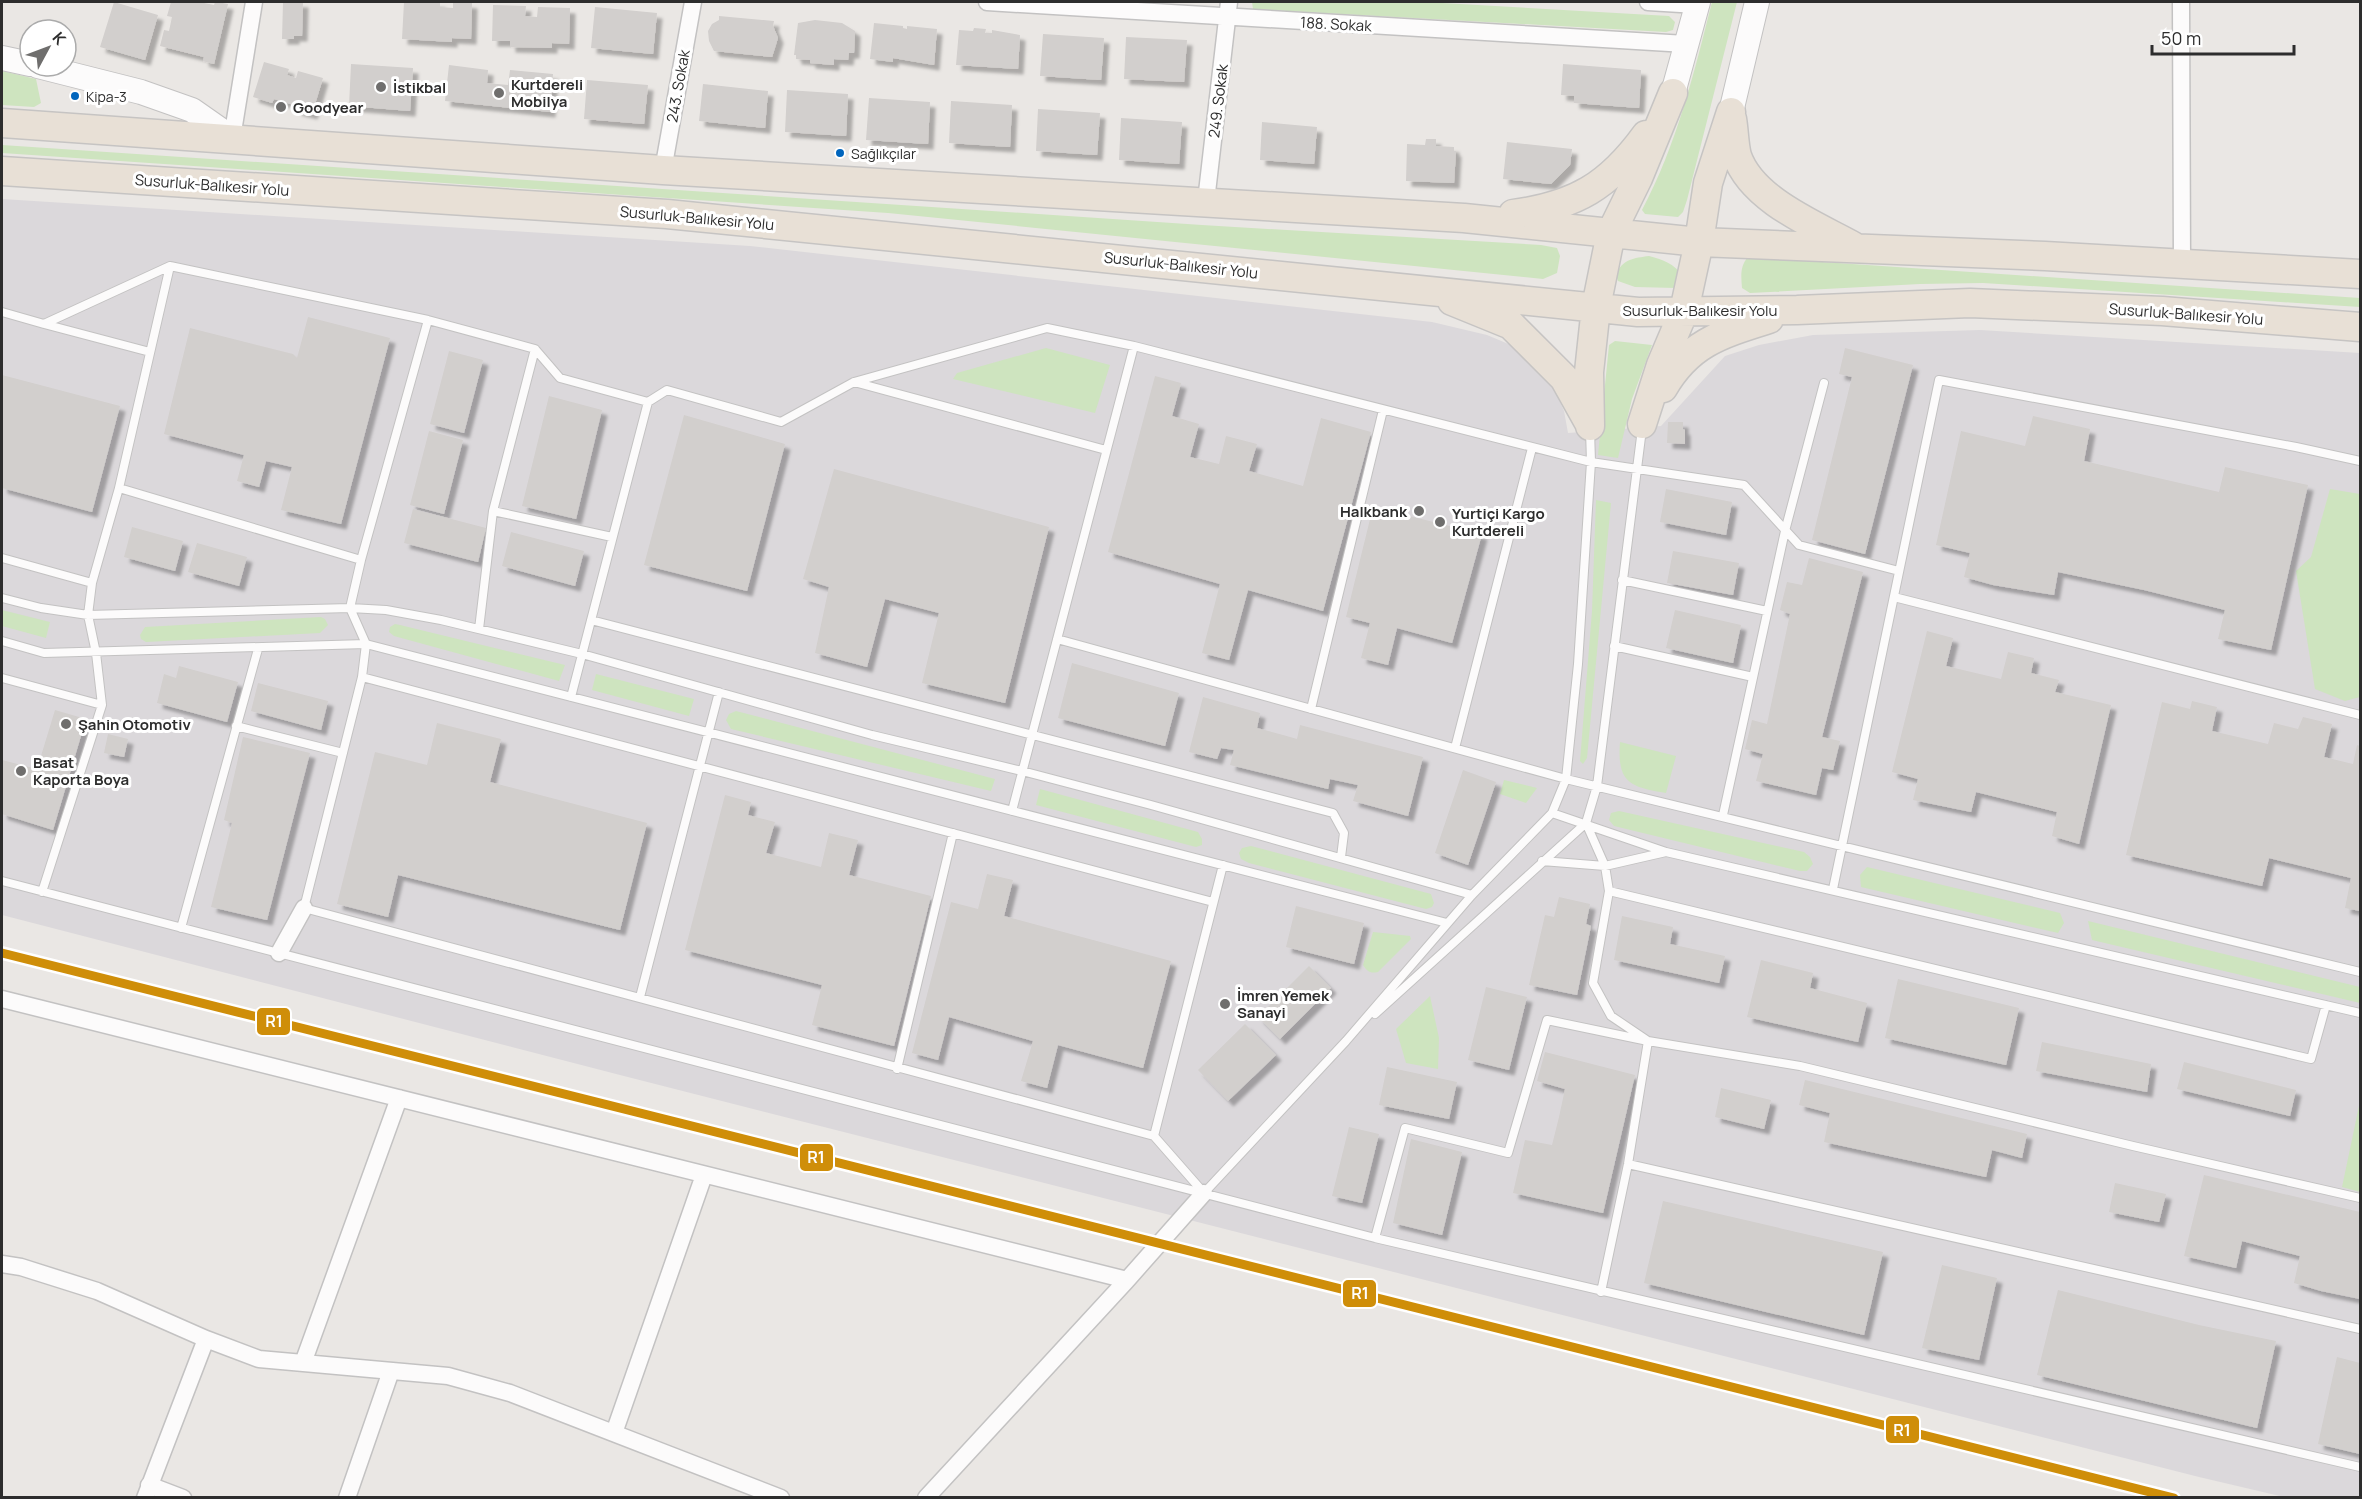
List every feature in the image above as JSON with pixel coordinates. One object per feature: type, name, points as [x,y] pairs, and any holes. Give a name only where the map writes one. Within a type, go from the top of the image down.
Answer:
[{"type":"highway","points":[[1464,218],[1539,211],[1577,199],[1599,185],[1635,149],[1673,93]]},
{"type":"highway","points":[[1590,426],[1589,372],[1596,307],[1611,233],[1638,178],[1673,93]]},
{"type":"highway","points":[[1642,424],[1661,365],[1684,311],[1699,242],[1708,183],[1731,112]]},
{"type":"highway","points":[[1731,112],[1737,156],[1754,182],[1776,204],[1860,250]]},
{"type":"highway","points":[[2,123],[663,170],[1464,218],[1699,242],[2045,256],[2361,274]]},
{"type":"highway","name":"Susurluk-Balıkesir Yolu","points":[[2,171],[667,214],[1638,312],[1797,310],[1970,303],[2162,311],[2361,327]]},
{"type":"highway","points":[[1424,289],[1511,325],[1564,378],[1590,426]]},
{"type":"highway","points":[[1642,424],[1670,377],[1685,358],[1721,334],[1797,310]]},
{"type":"main road","points":[[1731,112],[1757,2]]},
{"type":"main road","points":[[1673,93],[1697,3]]},
{"type":"main road","points":[[2,58],[18,61]]},
{"type":"main road","points":[[78,76],[141,92],[192,110],[232,138]]},
{"type":"street","points":[[232,138],[254,2]]},
{"type":"street","name":"243. Sokak","points":[[663,170],[693,2]]},
{"type":"street","name":"188. Sokak","points":[[987,2],[1229,9],[1686,44]]},
{"type":"street","points":[[1648,2],[1697,3]]},
{"type":"street","points":[[2181,2],[2182,264]]},
{"type":"street","name":"249. Sokak","points":[[1206,201],[1229,9]]},
{"type":"street","points":[[279,953],[304,908]]},
{"type":"street","points":[[2,999],[1127,1280]]},
{"type":"street","points":[[303,1363],[399,1098]]},
{"type":"street","points":[[614,1433],[704,1175]]},
{"type":"street","points":[[926,1497],[1127,1280],[1204,1193]]},
{"type":"street","points":[[2,1264],[21,1267],[97,1292],[259,1359],[448,1376],[510,1394],[781,1497]]},
{"type":"street","points":[[183,1497],[147,1491],[206,1339]]},
{"type":"street","points":[[347,1497],[391,1371]]},
{"type":"lane","points":[[42,892],[102,705],[96,653],[88,615],[92,583],[118,488],[170,266]]},
{"type":"lane","points":[[44,324],[170,266],[428,320],[535,349],[560,378],[648,402]]},
{"type":"lane","points":[[2,312],[150,352]]},
{"type":"lane","points":[[428,320],[361,560],[350,608],[366,644],[362,677],[304,908],[640,997],[897,1069],[1154,1136],[1204,1193]]},
{"type":"lane","points":[[571,697],[648,402],[667,390],[781,422],[854,382],[1047,328],[1134,346],[1591,462],[1744,485],[1799,545],[1899,571]]},
{"type":"lane","points":[[1012,811],[1134,346]]},
{"type":"lane","points":[[479,629],[493,511],[535,349]]},
{"type":"lane","points":[[1833,889],[1939,380],[2361,461]]},
{"type":"lane","points":[[854,382],[1106,450]]},
{"type":"lane","points":[[1723,815],[1785,531],[1824,383]]},
{"type":"lane","points":[[1311,709],[1383,410]]},
{"type":"lane","points":[[1346,1041],[1586,823],[1597,786],[1642,424]]},
{"type":"lane","points":[[1204,1193],[1346,1041],[1472,895],[1552,813],[1566,779],[1578,664],[1591,462],[1590,426]]},
{"type":"lane","points":[[1455,748],[1532,447]]},
{"type":"lane","points":[[118,488],[361,560]]},
{"type":"lane","points":[[493,511],[612,537]]},
{"type":"lane","points":[[2,558],[92,583]]},
{"type":"lane","points":[[1622,580],[1767,611]]},
{"type":"lane","points":[[1894,597],[2361,715]]},
{"type":"lane","points":[[2,598],[41,608],[88,615],[350,608],[386,610],[479,629],[582,654],[872,735],[1022,771],[1341,857],[1472,895]]},
{"type":"lane","points":[[591,620],[1333,813],[1344,833],[1341,857]]},
{"type":"lane","points":[[1057,639],[1566,779],[1723,815],[1842,847],[2361,972]]},
{"type":"lane","points":[[2,641],[44,653],[258,649],[366,644],[1448,923]]},
{"type":"lane","points":[[1614,646],[1753,677]]},
{"type":"lane","points":[[182,928],[258,649]]},
{"type":"lane","points":[[362,677],[1213,902]]},
{"type":"lane","points":[[2,678],[102,705]]},
{"type":"lane","points":[[640,997],[719,692]]},
{"type":"lane","points":[[236,726],[343,753]]},
{"type":"lane","points":[[1552,813],[1666,852],[2361,1013]]},
{"type":"lane","points":[[1586,823],[1605,866],[1609,891],[1593,982],[1611,1016],[1648,1041]]},
{"type":"lane","points":[[897,1069],[953,833]]},
{"type":"lane","points":[[1542,861],[1605,866],[1666,852]]},
{"type":"lane","points":[[1154,1136],[1223,865]]},
{"type":"lane","points":[[2,881],[1375,1238],[2361,1467]]},
{"type":"lane","points":[[1609,891],[2311,1059],[2326,1005]]},
{"type":"lane","points":[[1375,1238],[1404,1128],[1508,1153],[1546,1020],[1648,1041],[1800,1066],[2361,1198]]},
{"type":"lane","points":[[1601,1292],[1629,1164],[1648,1041]]},
{"type":"lane","points":[[1629,1164],[2361,1329]]},
{"type":"shaded area","points":[[2,199],[750,246],[1432,322],[1487,335],[1518,348],[1552,384],[1564,411],[1568,433],[1661,426],[1725,356],[1759,345],[1813,335],[1980,330],[2360,353],[2360,1497],[2284,1497],[2199,1477],[620,1075],[2,915]]},
{"type":"green space","points":[[1252,2],[1425,2],[1669,16],[1675,22],[1673,30],[1666,32],[1253,9]]},
{"type":"green space","points":[[1712,2],[1737,2],[1687,200],[1683,212],[1678,217],[1645,214],[1642,210],[1675,134]]},
{"type":"green space","points":[[2,71],[18,75],[18,78],[36,79],[41,103],[34,107],[2,105]]},
{"type":"green space","points":[[2,145],[1202,225],[1541,245],[1557,248],[1560,256],[1557,273],[1543,279],[888,213],[2,153]]},
{"type":"green space","points":[[1649,256],[1668,263],[1683,276],[1676,288],[1635,287],[1618,281],[1616,275],[1625,262]]},
{"type":"green space","points":[[1748,257],[2360,298],[2360,307],[1983,283],[1750,293],[1742,288],[1741,279],[1742,268]]},
{"type":"green space","points":[[1615,341],[1652,345],[1632,399],[1618,458],[1598,455],[1609,345]]},
{"type":"green space","points":[[1046,348],[1110,365],[1095,413],[953,379],[957,373]]},
{"type":"green space","points":[[2330,489],[2360,494],[2360,697],[2345,701],[2315,689],[2296,571],[2311,557]]},
{"type":"green space","points":[[1596,500],[1611,503],[1587,758],[1583,764],[1580,761],[1592,611]]},
{"type":"green space","points":[[2,610],[50,622],[46,638],[2,626]]},
{"type":"green space","points":[[321,617],[328,625],[320,633],[146,642],[141,639],[140,635],[145,627]]},
{"type":"green space","points":[[395,624],[565,665],[559,681],[394,636],[389,632],[390,627]]},
{"type":"green space","points":[[596,674],[694,699],[689,716],[592,690]]},
{"type":"green space","points":[[736,711],[995,779],[991,791],[731,729],[726,720],[729,714]]},
{"type":"green space","points":[[1620,742],[1676,756],[1666,793],[1634,785],[1628,780],[1621,766]]},
{"type":"green space","points":[[1504,780],[1537,788],[1526,803],[1500,794]]},
{"type":"green space","points":[[1040,789],[1198,832],[1202,845],[1196,847],[1036,805]]},
{"type":"green space","points":[[1619,811],[1804,852],[1813,864],[1807,871],[1800,871],[1614,826],[1609,820],[1611,813]]},
{"type":"green space","points":[[1251,846],[1431,894],[1434,903],[1432,907],[1426,909],[1249,863],[1241,859],[1239,853],[1242,848]]},
{"type":"green space","points":[[1867,867],[2060,913],[2064,923],[2058,933],[1861,887],[1860,875]]},
{"type":"green space","points":[[2088,921],[2360,987],[2360,1003],[2092,940]]},
{"type":"green space","points":[[1373,932],[1410,936],[1411,939],[1378,972],[1373,973],[1363,965]]},
{"type":"green space","points":[[1430,996],[1439,1038],[1438,1069],[1406,1063],[1396,1029]]},
{"type":"green space","points":[[2360,1101],[2360,1192],[2342,1187]]},
{"type":"building","points":[[114,2],[158,15],[145,60],[100,47]]},
{"type":"building","points":[[171,2],[228,4],[214,64],[203,61],[204,57],[160,46],[164,30],[169,31],[172,17],[167,16]]},
{"type":"building","points":[[283,2],[303,2],[302,36],[282,39]]},
{"type":"building","points":[[404,2],[440,2],[440,7],[453,8],[453,2],[472,3],[471,39],[452,38],[452,42],[402,39]]},
{"type":"building","points":[[493,5],[526,6],[525,16],[537,17],[538,7],[570,8],[569,44],[552,43],[552,48],[510,47],[510,41],[492,41]]},
{"type":"building","points":[[595,7],[657,13],[653,54],[591,48]]},
{"type":"building","points":[[719,16],[774,21],[773,26],[778,38],[772,57],[714,51],[709,41],[708,31],[712,24],[719,20]]},
{"type":"building","points":[[815,20],[842,23],[855,31],[854,53],[849,53],[848,60],[834,59],[834,65],[796,59],[794,55],[798,23]]},
{"type":"building","points":[[874,23],[903,26],[907,29],[907,26],[937,29],[934,65],[893,58],[893,62],[870,59]]},
{"type":"building","points":[[974,28],[986,29],[985,33],[992,33],[992,30],[1020,35],[1018,69],[956,65],[959,30],[973,31]]},
{"type":"building","points":[[1043,34],[1104,38],[1101,80],[1040,76]]},
{"type":"building","points":[[1126,37],[1187,40],[1184,82],[1124,79]]},
{"type":"building","points":[[264,62],[289,69],[287,75],[296,78],[298,71],[323,78],[312,114],[296,110],[297,106],[274,99],[272,103],[253,97]]},
{"type":"building","name":"İstikbal","points":[[351,64],[413,68],[410,111],[349,106]]},
{"type":"building","points":[[1563,64],[1641,70],[1639,108],[1574,103],[1574,96],[1561,95]]},
{"type":"building","name":"Kurtdereli Mobilya","points":[[449,65],[488,70],[487,83],[508,85],[510,70],[553,74],[550,112],[445,101]]},
{"type":"building","points":[[587,80],[648,85],[644,124],[584,119]]},
{"type":"building","points":[[703,84],[768,91],[765,128],[699,121]]},
{"type":"building","points":[[787,90],[848,94],[846,136],[785,132]]},
{"type":"building","points":[[869,98],[930,102],[928,144],[866,140]]},
{"type":"building","points":[[951,101],[1012,105],[1010,147],[949,143]]},
{"type":"building","points":[[1038,109],[1100,113],[1097,155],[1036,151]]},
{"type":"building","points":[[1121,118],[1182,122],[1179,164],[1119,160]]},
{"type":"building","points":[[1262,122],[1317,127],[1314,164],[1260,160]]},
{"type":"building","points":[[1426,139],[1436,139],[1436,146],[1454,147],[1456,151],[1454,183],[1406,181],[1407,144],[1425,145]]},
{"type":"building","points":[[1507,142],[1572,149],[1570,165],[1551,184],[1503,179]]},
{"type":"building","points":[[308,317],[390,338],[341,524],[281,510],[292,467],[266,461],[259,487],[237,481],[244,455],[164,434],[190,328],[293,354],[297,358]]},
{"type":"building","points":[[1845,348],[1913,365],[1865,554],[1812,540],[1852,377],[1839,374]]},
{"type":"building","points":[[449,351],[483,360],[464,433],[430,424]]},
{"type":"building","points":[[2,375],[120,406],[92,512],[2,488]]},
{"type":"building","points":[[1155,376],[1181,383],[1172,416],[1199,424],[1190,457],[1219,464],[1226,436],[1257,444],[1249,471],[1303,486],[1321,418],[1371,432],[1323,611],[1248,590],[1229,660],[1202,653],[1220,584],[1108,552]]},
{"type":"building","points":[[549,396],[602,410],[576,519],[522,506]]},
{"type":"building","points":[[684,415],[785,444],[747,591],[644,565]]},
{"type":"building","points":[[2033,416],[2090,429],[2084,461],[2219,492],[2225,467],[2308,485],[2271,650],[2218,639],[2225,610],[2144,590],[2058,572],[2054,595],[1993,585],[1964,577],[1970,553],[1936,545],[1961,431],[2025,446]]},
{"type":"building","points":[[1668,422],[1683,422],[1685,444],[1667,443]]},
{"type":"building","points":[[429,431],[463,440],[444,514],[410,505]]},
{"type":"building","points":[[834,469],[1049,527],[1005,703],[922,683],[939,613],[885,599],[867,667],[815,653],[829,587],[803,579]]},
{"type":"building","points":[[1666,489],[1732,502],[1726,535],[1660,522]]},
{"type":"building","points":[[1373,507],[1482,534],[1452,643],[1397,628],[1388,665],[1361,658],[1370,623],[1346,617]]},
{"type":"building","points":[[413,509],[486,528],[478,562],[404,543]]},
{"type":"building","points":[[132,527],[183,541],[175,571],[124,557]]},
{"type":"building","points":[[511,532],[584,551],[575,586],[502,566]]},
{"type":"building","points":[[197,543],[247,557],[239,586],[188,572]]},
{"type":"building","points":[[1673,551],[1739,563],[1733,595],[1667,583]]},
{"type":"building","points":[[1809,558],[1863,572],[1822,737],[1840,741],[1833,770],[1822,768],[1816,795],[1756,781],[1763,754],[1745,749],[1752,720],[1767,724],[1790,614],[1780,610],[1787,582],[1802,585]]},
{"type":"building","points":[[1675,610],[1741,625],[1733,663],[1666,648]]},
{"type":"building","points":[[1927,631],[1953,638],[1946,666],[2001,679],[2008,652],[2034,658],[2031,673],[2059,680],[2055,692],[2111,705],[2079,844],[2052,836],[2057,812],[1976,792],[1971,812],[1913,800],[1918,779],[1892,772]]},
{"type":"building","points":[[1072,663],[1179,693],[1165,746],[1058,718]]},
{"type":"building","points":[[179,666],[238,682],[227,722],[157,703],[164,674],[176,678]]},
{"type":"building","points":[[258,683],[328,701],[321,730],[251,711]]},
{"type":"building","points":[[1203,697],[1260,713],[1257,728],[1297,739],[1300,725],[1423,757],[1408,816],[1353,801],[1358,785],[1330,779],[1328,789],[1230,765],[1234,750],[1221,748],[1217,759],[1189,752]]},
{"type":"building","points":[[2192,701],[2217,707],[2212,731],[2268,744],[2274,723],[2298,729],[2303,717],[2332,724],[2324,757],[2353,764],[2357,745],[2360,746],[2360,911],[2345,908],[2351,878],[2269,858],[2262,886],[2126,855],[2162,702],[2190,709]]},
{"type":"building","points":[[55,710],[86,719],[53,830],[2,814],[2,760],[37,769]]},
{"type":"building","points":[[437,723],[501,739],[490,782],[647,823],[620,930],[398,875],[388,917],[337,904],[375,752],[427,765]]},
{"type":"building","points":[[108,734],[128,739],[124,757],[104,753]]},
{"type":"building","points":[[243,737],[310,753],[267,920],[211,907],[232,823],[224,820]]},
{"type":"building","points":[[1463,770],[1496,782],[1468,865],[1435,853]]},
{"type":"building","points":[[725,795],[751,802],[748,815],[775,822],[766,853],[821,867],[829,833],[858,840],[849,875],[931,896],[894,1046],[812,1025],[822,985],[685,950]]},
{"type":"building","points":[[987,874],[1013,880],[1004,916],[1171,961],[1143,1068],[1058,1045],[1047,1088],[1021,1081],[1033,1041],[949,1017],[938,1060],[912,1053],[951,902],[978,909]]},
{"type":"building","points":[[1559,897],[1590,904],[1586,924],[1591,926],[1577,995],[1529,985],[1545,915],[1554,917]]},
{"type":"building","points":[[1296,906],[1364,923],[1354,964],[1286,947]]},
{"type":"building","points":[[1622,916],[1673,927],[1670,944],[1725,956],[1719,983],[1614,960]]},
{"type":"building","points":[[1761,960],[1813,973],[1810,988],[1867,1003],[1858,1042],[1747,1017]]},
{"type":"building","points":[[1309,966],[1331,988],[1280,1039],[1258,1017]]},
{"type":"building","points":[[1898,979],[2019,1008],[2006,1065],[1885,1038]]},
{"type":"building","points":[[1486,987],[1527,997],[1509,1070],[1468,1060]]},
{"type":"building","points":[[1245,1024],[1276,1055],[1228,1101],[1198,1070]]},
{"type":"building","points":[[2042,1042],[2151,1064],[2147,1092],[2036,1071]]},
{"type":"building","points":[[1545,1052],[1635,1075],[1603,1213],[1513,1193],[1525,1140],[1552,1145],[1559,1117],[1565,1089],[1537,1081]]},
{"type":"building","points":[[2184,1062],[2296,1090],[2290,1116],[2177,1089]]},
{"type":"building","points":[[1387,1067],[1457,1082],[1449,1119],[1379,1105]]},
{"type":"building","points":[[1805,1080],[2027,1134],[2022,1158],[1992,1150],[1986,1177],[1824,1142],[1830,1113],[1799,1105]]},
{"type":"building","points":[[1721,1088],[1771,1100],[1764,1129],[1715,1117]]},
{"type":"building","points":[[1349,1127],[1379,1134],[1362,1203],[1332,1196]]},
{"type":"building","points":[[1411,1139],[1462,1152],[1442,1235],[1393,1223]]},
{"type":"building","points":[[2204,1175],[2360,1212],[2360,1299],[2294,1283],[2300,1256],[2242,1241],[2236,1268],[2184,1256]]},
{"type":"building","points":[[2115,1183],[2166,1194],[2159,1222],[2109,1212]]},
{"type":"building","points":[[1663,1201],[1883,1252],[1864,1335],[1644,1283]]},
{"type":"building","points":[[1942,1265],[1997,1278],[1979,1360],[1922,1348]]},
{"type":"building","points":[[2058,1290],[2199,1325],[2276,1341],[2257,1428],[2037,1375]]},
{"type":"building","points":[[2337,1357],[2360,1363],[2360,1454],[2318,1444]]},
{"type":"transit line","name":"R1","points":[[2,953],[2174,1498]]},
{"type":"place","name":"İstikbal","points":[[381,87]]},
{"type":"place","name":"Kurtdereli Mobilya","points":[[499,93]]},
{"type":"place","name":"Kipa-3","points":[[75,96]]},
{"type":"place","name":"Goodyear","points":[[281,107]]},
{"type":"place","name":"Sağlıkçılar","points":[[840,153]]},
{"type":"place","name":"Halkbank","points":[[1419,511]]},
{"type":"place","name":"Yurtiçi Kargo Kurtdereli","points":[[1440,522]]},
{"type":"place","name":"Şahin Otomotiv","points":[[66,724]]},
{"type":"place","name":"Basat Kaporta Boya","points":[[21,771]]},
{"type":"place","name":"İmren Yemek Sanayi","points":[[1225,1004]]}]
